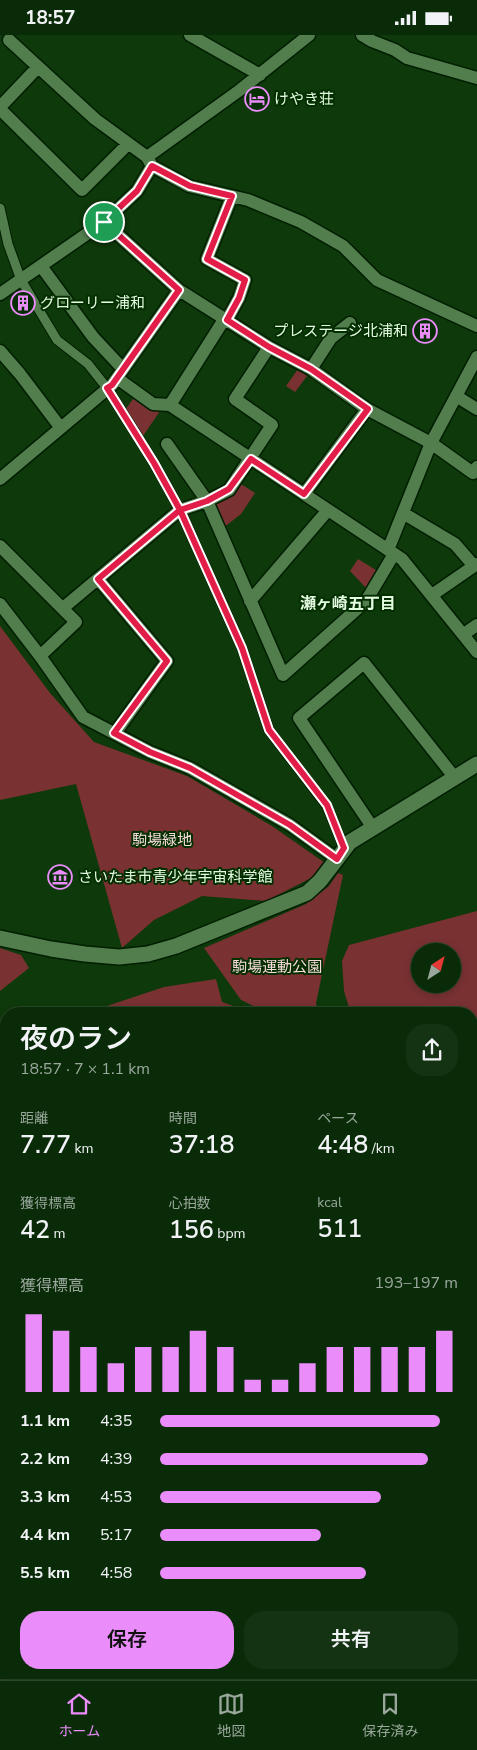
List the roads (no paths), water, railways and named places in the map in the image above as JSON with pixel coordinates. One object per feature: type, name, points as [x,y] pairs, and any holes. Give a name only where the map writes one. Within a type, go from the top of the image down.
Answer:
[{"type":"street","points":[[190,35],[260,75]]},
{"type":"street","points":[[0,294],[104,222],[137,191],[149,162],[309,35]]},
{"type":"street","points":[[362,35],[395,50],[407,58],[477,78]]},
{"type":"street","points":[[9,40],[95,119],[149,162],[190,186],[248,200],[301,222],[343,246],[377,280],[477,326]]},
{"type":"street","points":[[38,67],[0,108],[82,190],[128,144]]},
{"type":"street","points":[[170,405],[239,298],[245,280],[207,259],[232,196]]},
{"type":"street","points":[[0,208],[8,244],[21,280],[57,340],[88,364],[107,388],[154,463],[180,510],[242,648],[269,730],[327,805],[340,853]]},
{"type":"street","points":[[104,222],[179,290],[269,347],[311,369],[368,409],[431,443],[473,473],[477,467]]},
{"type":"street","points":[[41,266],[120,373],[153,404],[170,405],[402,559],[477,652]]},
{"type":"street","points":[[2,474],[107,388],[120,373],[179,290]]},
{"type":"street","points":[[311,369],[331,338],[350,323]]},
{"type":"street","points":[[63,608],[180,510],[207,501],[229,489],[251,459],[272,425],[235,399],[269,347]]},
{"type":"street","points":[[0,351],[60,427]]},
{"type":"street","points":[[167,444],[207,501],[283,675],[366,601],[391,552],[403,513],[431,443],[477,357]]},
{"type":"street","points":[[456,396],[477,409]]},
{"type":"street","points":[[304,494],[368,409]]},
{"type":"street","points":[[250,601],[328,510]]},
{"type":"street","points":[[403,513],[455,544],[475,565],[432,595]]},
{"type":"street","points":[[0,546],[76,621],[40,656]]},
{"type":"street","points":[[98,579],[167,661],[114,733]]},
{"type":"street","points":[[0,604],[83,717],[150,752],[190,768],[340,853]]},
{"type":"street","points":[[464,634],[477,625]]},
{"type":"street","points":[[373,828],[299,718],[364,663],[455,778]]},
{"type":"street","points":[[0,938],[51,949],[119,957],[148,954],[176,946],[307,893],[320,881],[340,853],[355,839],[477,764]]},
{"type":"place","name":"けやき荘","points":[[257,99]]},
{"type":"place","name":"グローリー浦和","points":[[23,303]]},
{"type":"place","name":"プレステージ北浦和","points":[[425,331]]},
{"type":"place","name":"さいたま市青少年宇宙科学館","points":[[60,877]]},
{"type":"district","name":"瀬ヶ崎五丁目","points":[[348,603]]},
{"type":"park label","name":"駒場緑地","points":[[162,840]]},
{"type":"park label","name":"駒場運動公園","points":[[277,967]]}]
